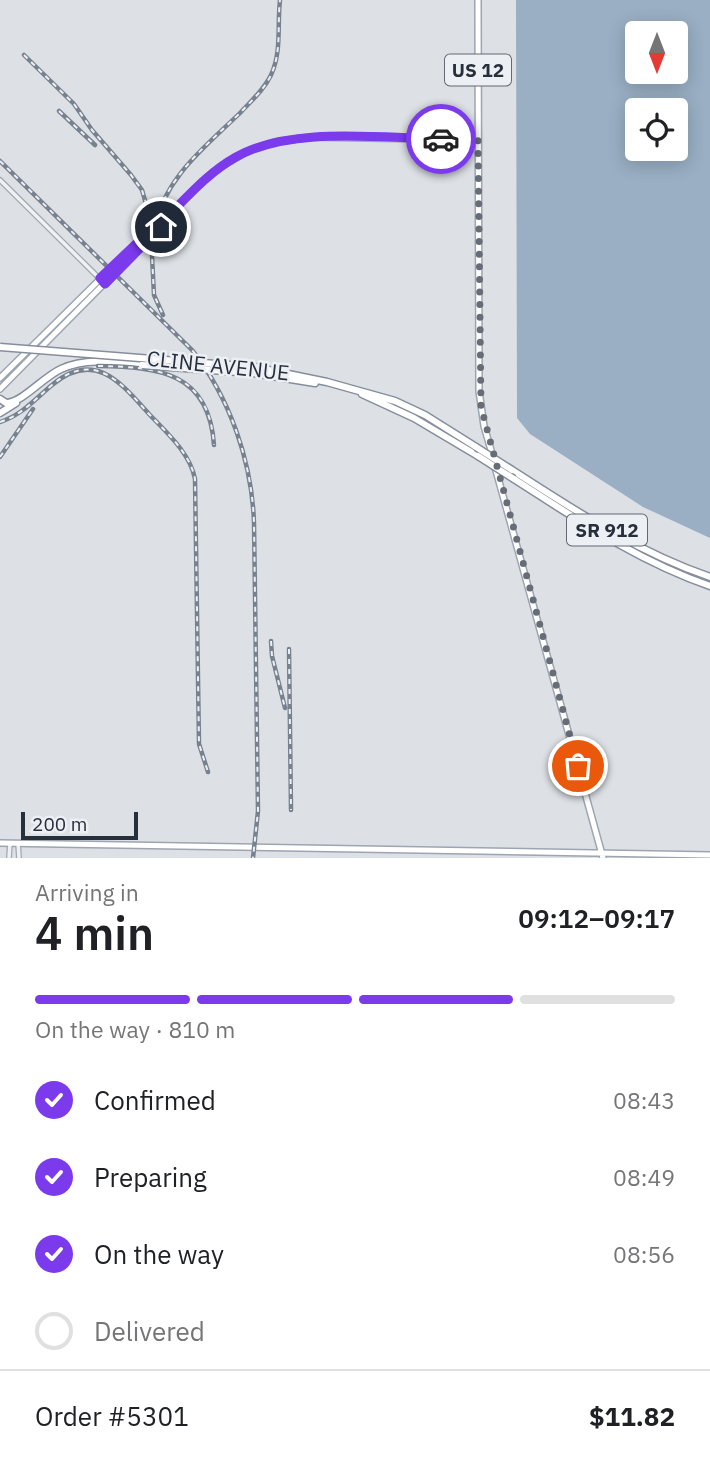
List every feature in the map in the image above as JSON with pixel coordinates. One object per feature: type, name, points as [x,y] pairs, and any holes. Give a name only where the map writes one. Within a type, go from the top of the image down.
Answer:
[{"type":"highway","name":"CLINE AVENUE","points":[[0,347],[254,370],[348,388],[395,401],[425,415],[619,537],[654,555],[710,577]]},
{"type":"highway","points":[[0,413],[19,401],[36,384],[66,366],[92,361],[254,370],[367,396]]},
{"type":"highway","name":"CLINE AVENUE","points":[[348,388],[423,422],[624,548],[710,586]]},
{"type":"highway","points":[[0,399],[9,403],[19,401]]},
{"type":"main road","name":"US 12","points":[[478,0],[479,391],[482,417],[603,856]]},
{"type":"main road","points":[[0,378],[206,178],[245,153],[274,142],[309,137],[478,140]]},
{"type":"main road","points":[[0,389],[105,284],[167,217]]},
{"type":"main road","points":[[0,843],[485,851],[603,856],[710,855]]},
{"type":"street","points":[[0,180],[105,284]]},
{"type":"street","points":[[9,858],[10,843]]},
{"type":"street","points":[[18,843],[19,858]]},
{"type":"water","points":[[516,0],[710,0],[710,538],[643,507],[530,434],[517,418]]},
{"type":"railway","points":[[154,229],[159,211],[177,179],[200,151],[253,100],[268,80],[277,57],[280,0]]},
{"type":"railway","points":[[24,55],[74,104],[142,190],[150,217],[154,295],[163,315]]},
{"type":"railway","points":[[59,111],[95,145]]},
{"type":"railway","points":[[0,161],[192,350],[228,410],[244,454],[254,523],[258,811],[253,858]]},
{"type":"railway","points":[[98,366],[141,368],[177,378],[191,388],[202,402],[210,421],[214,445]]},
{"type":"railway","points":[[0,422],[21,411],[67,375],[81,370],[94,370],[106,374],[128,391],[183,452],[195,479],[199,744],[208,772]]},
{"type":"railway","points":[[0,457],[33,409]]},
{"type":"railway","points":[[271,641],[285,708]]},
{"type":"railway","points":[[289,649],[291,810]]},
{"type":"way so far","points":[[441,139],[478,140],[479,391],[484,426],[578,766]]},
{"type":"route","points":[[161,227],[105,284],[100,278],[211,174],[230,160],[253,149],[282,140],[309,137],[441,139]]}]
